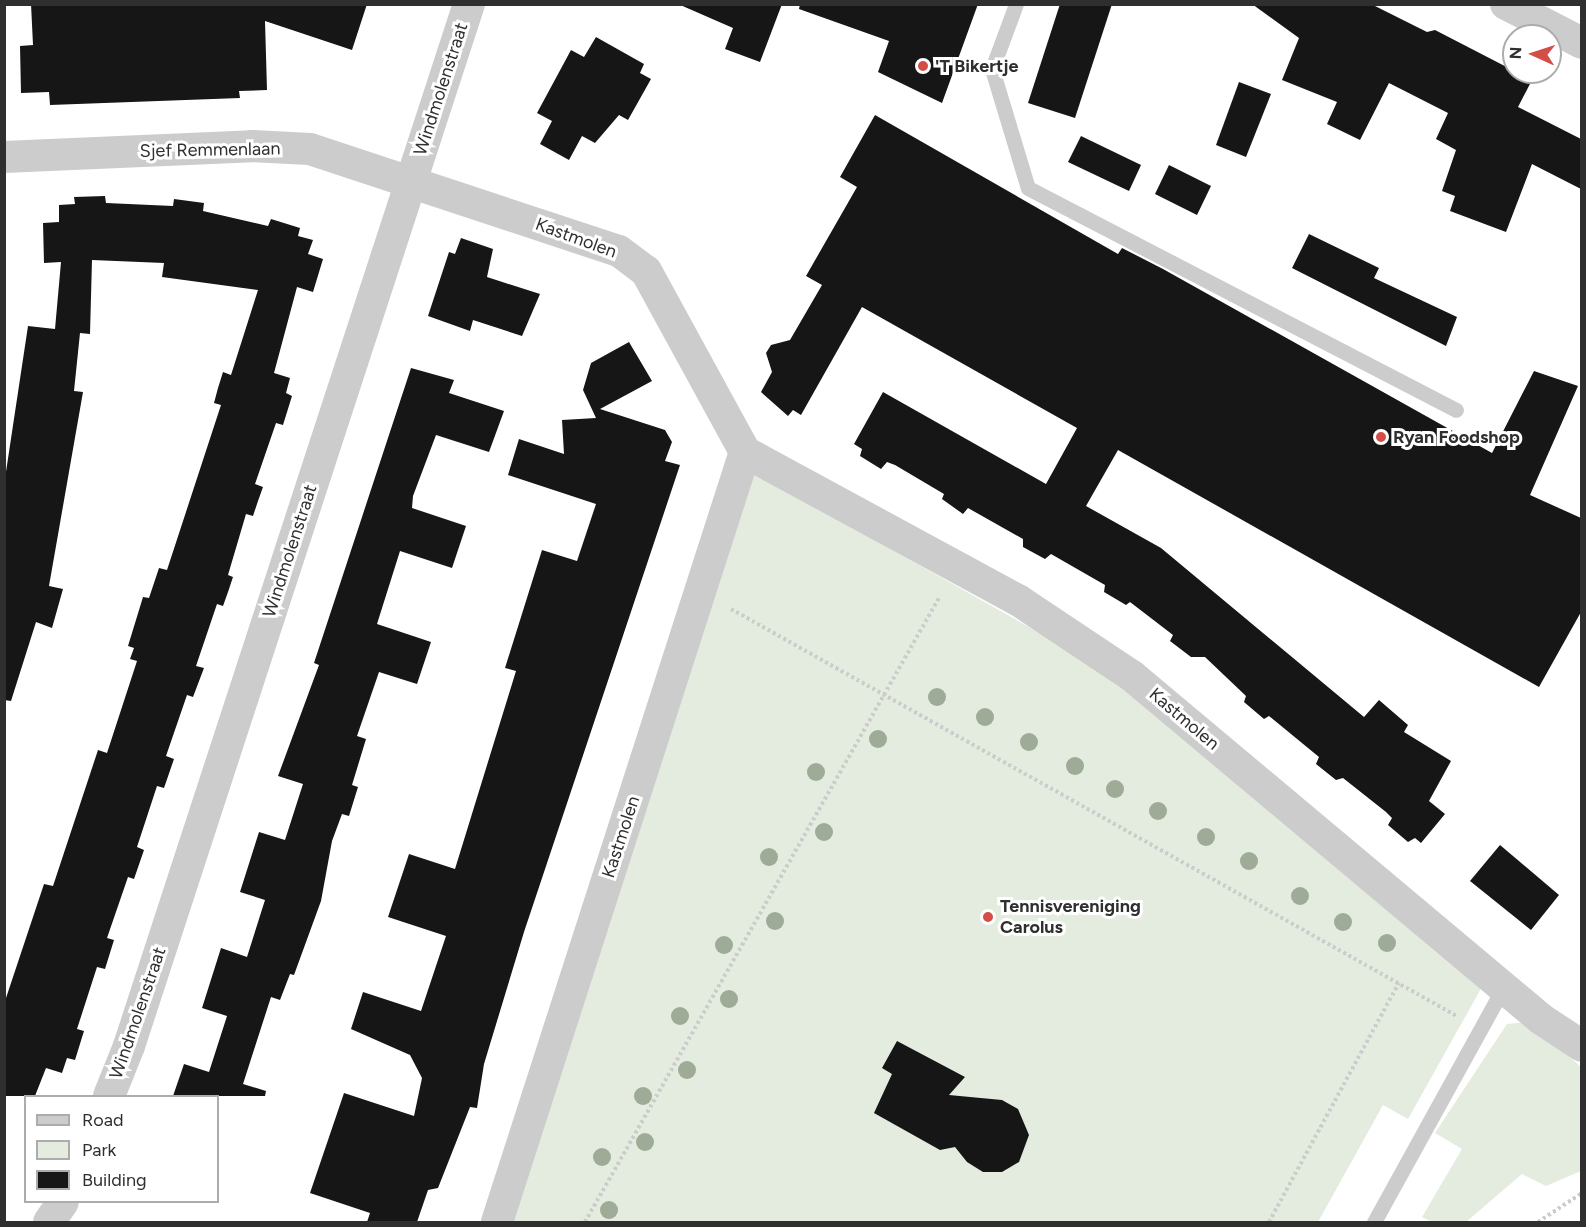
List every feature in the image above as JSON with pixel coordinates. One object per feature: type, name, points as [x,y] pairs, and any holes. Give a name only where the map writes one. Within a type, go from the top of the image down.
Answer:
[{"type":"street","name":"Windmolenstraat","points":[[108,1095],[129,1046],[469,4]]},
{"type":"street","points":[[1506,4],[1581,43]]},
{"type":"street","name":"Sjef Remmenlaan","points":[[4,157],[252,146],[310,149],[410,182]]},
{"type":"street","name":"Kastmolen","points":[[410,182],[619,251],[646,271],[745,452],[1018,600],[1132,676],[1505,985],[1541,1019],[1581,1046]]},
{"type":"street","name":"Kastmolen","points":[[497,1222],[745,452]]},
{"type":"street","points":[[49,1222],[62,1203]]},
{"type":"lane","points":[[1016,4],[992,69],[1028,188],[1456,410]]},
{"type":"lane","points":[[1374,1222],[1479,1028],[1505,985]]},
{"type":"path","points":[[585,1222],[956,567]]},
{"type":"path","points":[[699,591],[1479,1028]]},
{"type":"path","points":[[1269,1222],[1400,983]]},
{"type":"path","points":[[1538,1222],[1581,1193]]},
{"type":"green space","points":[[752,471],[1052,640],[1128,691],[1483,985],[1408,1119],[1383,1105],[1318,1222],[507,1222]]},
{"type":"green space","points":[[1530,1022],[1581,1067],[1581,1171],[1546,1186],[1522,1174],[1466,1222],[1432,1222],[1422,1217],[1462,1149],[1435,1133],[1507,1024]]},
{"type":"building","points":[[31,4],[367,4],[352,50],[265,21],[267,90],[239,91],[240,98],[50,105],[49,92],[21,93],[20,46],[33,45]]},
{"type":"building","points":[[678,4],[782,4],[760,62],[725,49],[733,28]]},
{"type":"building","points":[[800,4],[978,4],[942,103],[878,72],[889,41],[799,9]]},
{"type":"building","points":[[1060,4],[1112,4],[1075,118],[1028,103]]},
{"type":"building","points":[[1252,4],[1371,4],[1427,32],[1435,30],[1502,65],[1502,84],[1530,84],[1518,107],[1581,139],[1581,189],[1532,164],[1506,232],[1450,211],[1455,196],[1442,191],[1456,150],[1436,139],[1448,113],[1389,83],[1360,140],[1327,124],[1337,102],[1282,80],[1299,38]]},
{"type":"building","points":[[596,37],[644,64],[640,73],[651,79],[628,120],[619,115],[595,143],[582,136],[569,160],[540,144],[552,121],[537,113],[571,50],[584,57]]},
{"type":"building","points":[[1239,82],[1271,94],[1246,157],[1216,145]]},
{"type":"building","points":[[875,115],[1118,254],[1122,248],[1163,269],[1492,453],[1534,371],[1578,386],[1530,495],[1581,518],[1581,612],[1539,687],[1118,450],[1086,506],[1161,548],[1364,717],[1379,700],[1408,725],[1404,732],[1451,761],[1429,801],[1445,814],[1421,843],[1415,838],[1408,842],[1388,825],[1392,818],[1386,812],[1343,778],[1336,780],[1316,764],[1319,757],[1269,716],[1264,719],[1244,702],[1246,696],[1205,657],[1191,657],[1170,641],[1173,635],[1130,602],[1126,605],[1104,592],[1105,585],[1051,554],[1045,559],[1023,547],[1023,539],[968,508],[963,514],[942,499],[944,494],[895,465],[887,462],[881,469],[860,456],[862,449],[854,444],[883,392],[1046,484],[1077,428],[862,307],[801,415],[793,410],[788,416],[761,392],[772,372],[766,353],[771,345],[790,340],[822,285],[806,276],[857,187],[840,177]]},
{"type":"building","points":[[1081,136],[1141,165],[1129,191],[1068,162]]},
{"type":"building","points":[[1169,165],[1211,186],[1197,215],[1155,194]]},
{"type":"building","points":[[105,196],[106,203],[173,206],[174,199],[204,203],[203,211],[268,226],[271,219],[300,228],[298,236],[313,240],[308,254],[323,259],[313,292],[297,287],[274,373],[290,378],[286,393],[292,396],[283,425],[276,423],[255,484],[263,487],[253,516],[246,514],[228,575],[233,577],[223,606],[217,604],[196,666],[204,668],[193,697],[187,695],[166,756],[174,759],[164,788],[157,786],[137,847],[144,850],[134,879],[128,877],[107,938],[114,940],[105,969],[97,967],[77,1029],[84,1031],[75,1060],[67,1058],[62,1073],[46,1068],[35,1095],[4,1096],[4,1004],[44,884],[53,886],[98,750],[107,753],[137,661],[130,659],[134,648],[128,646],[143,597],[149,598],[159,568],[167,570],[221,405],[214,403],[223,372],[231,375],[258,290],[162,277],[164,263],[92,260],[90,334],[80,333],[74,391],[83,392],[49,586],[63,589],[52,628],[36,622],[11,701],[4,700],[4,485],[28,326],[55,329],[61,262],[44,263],[43,223],[59,222],[59,205],[75,204],[74,197]]},
{"type":"building","points":[[1309,234],[1379,268],[1374,278],[1457,317],[1446,346],[1292,268]]},
{"type":"building","points":[[461,238],[493,249],[487,277],[540,294],[522,336],[473,320],[470,331],[428,316],[449,252],[455,254]]},
{"type":"building","points":[[629,342],[652,381],[600,409],[665,430],[672,442],[665,461],[680,465],[524,932],[484,1064],[477,1108],[470,1107],[438,1188],[428,1190],[417,1222],[367,1222],[370,1213],[310,1193],[344,1093],[414,1116],[422,1078],[410,1055],[351,1029],[363,992],[421,1011],[446,936],[388,917],[409,854],[455,869],[516,671],[505,668],[542,550],[577,561],[596,504],[508,475],[519,439],[564,454],[562,420],[596,418],[583,390],[591,363]]},
{"type":"building","points":[[411,368],[454,380],[449,393],[504,411],[489,452],[436,435],[413,496],[412,508],[466,526],[452,568],[400,551],[377,624],[431,642],[417,684],[379,672],[357,736],[366,739],[352,785],[358,787],[349,816],[342,814],[332,841],[321,901],[294,975],[290,974],[280,1000],[271,997],[243,1084],[266,1091],[265,1096],[173,1095],[184,1064],[209,1072],[227,1016],[202,1008],[221,948],[247,957],[265,900],[240,892],[259,832],[285,840],[303,784],[278,776],[319,665],[314,663]]},
{"type":"building","points":[[1500,845],[1559,895],[1531,930],[1470,881]]},
{"type":"building","points":[[897,1041],[965,1077],[949,1095],[1002,1100],[1018,1109],[1029,1135],[1019,1162],[1002,1172],[983,1172],[967,1162],[955,1147],[940,1150],[874,1113],[892,1074],[882,1068]]},
{"type":"place","name":"'T Bikertje","points":[[923,66]]},
{"type":"place","name":"Ryan Foodshop","points":[[1381,437]]},
{"type":"place","name":"Tennisvereniging Carolus","points":[[988,917]]}]
